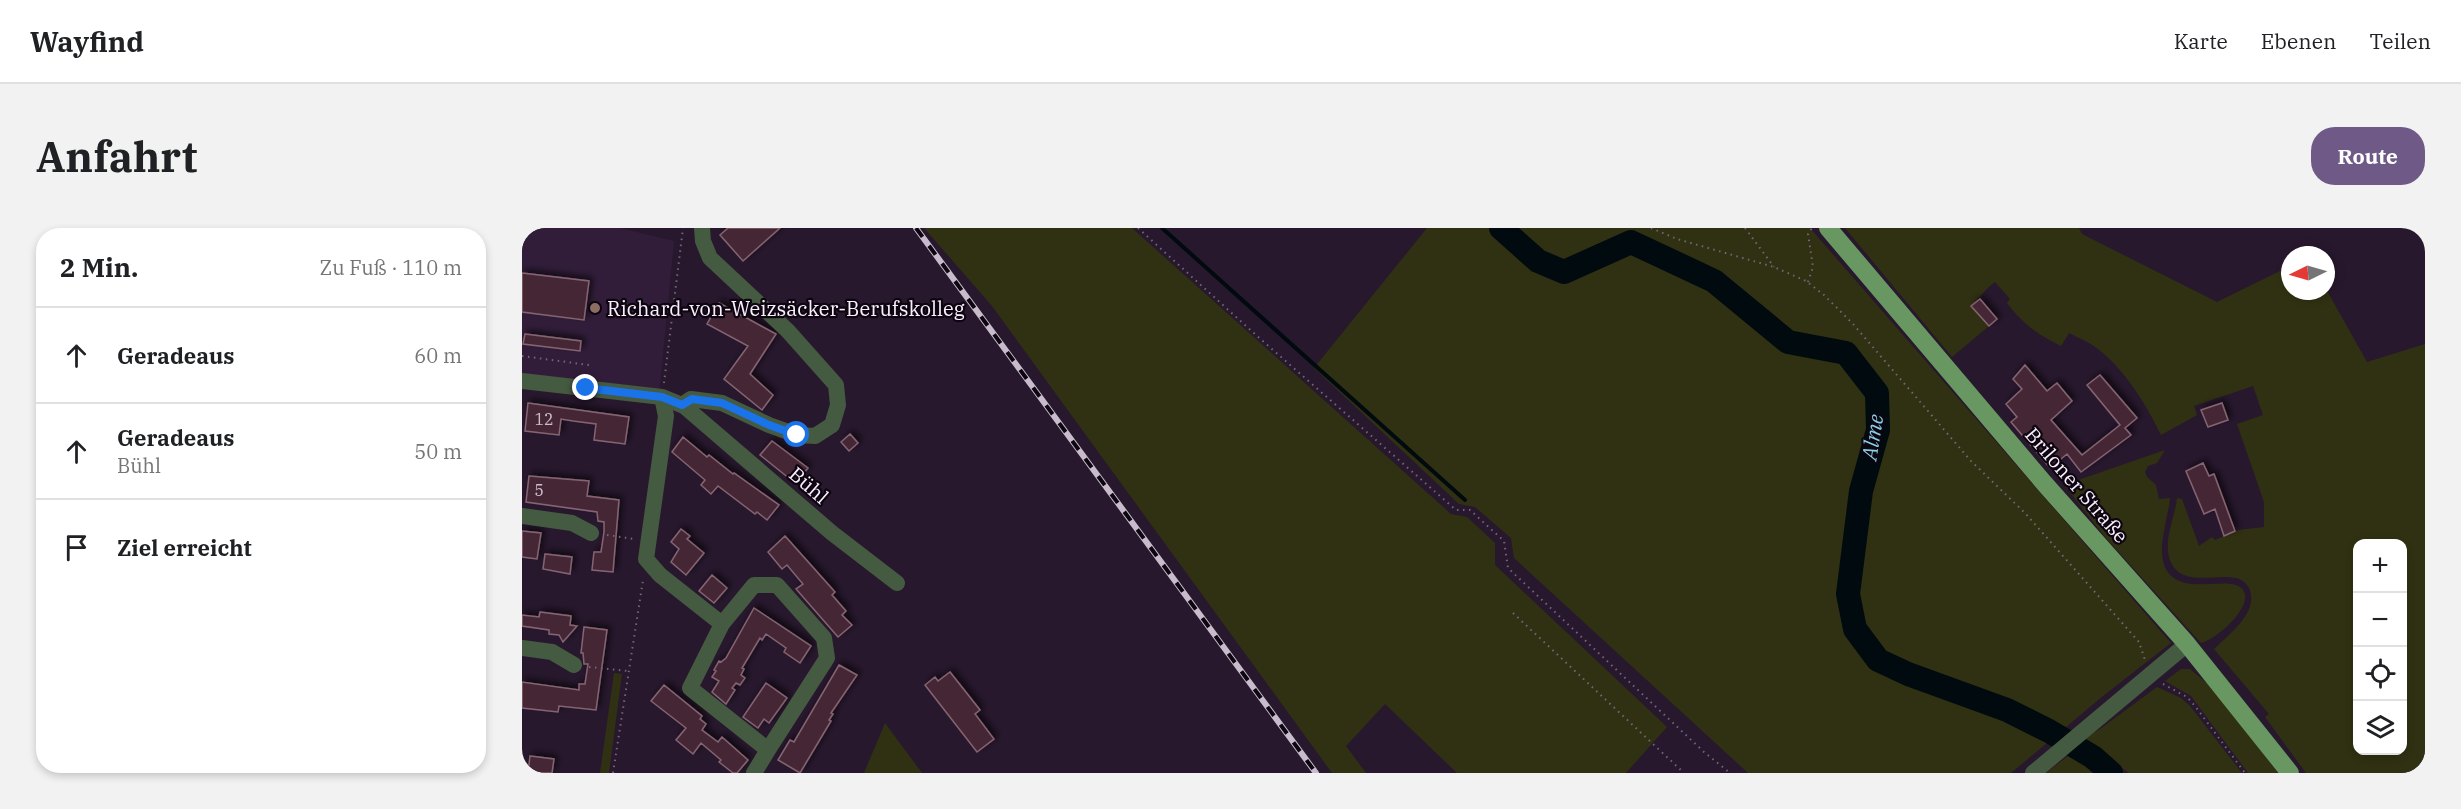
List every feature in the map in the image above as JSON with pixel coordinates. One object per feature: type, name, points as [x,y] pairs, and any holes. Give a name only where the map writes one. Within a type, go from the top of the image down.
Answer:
[{"type":"main road","name":"Briloner Straße","points":[[1828,228],[2044,483],[2187,644],[2290,773]]},
{"type":"street","points":[[682,405],[692,399],[722,403],[797,435],[815,436],[832,425],[838,405],[836,385],[788,331],[710,258],[703,241],[702,228]]},
{"type":"street","name":"Bühl","points":[[522,381],[662,397],[682,405],[832,532],[897,583]]},
{"type":"street","points":[[662,397],[666,416],[646,559],[660,575],[722,624]]},
{"type":"street","points":[[522,516],[572,523],[591,533]]},
{"type":"street","points":[[754,773],[827,658],[824,638],[777,585],[754,585],[722,624],[690,688],[768,750]]},
{"type":"street","points":[[2032,773],[2187,644]]},
{"type":"street","points":[[522,648],[552,652],[574,665]]},
{"type":"path","points":[[662,397],[683,228]]},
{"type":"path","points":[[1138,228],[1257,336],[1456,510],[1470,510],[1504,541],[1508,568],[1704,752],[1730,773]]},
{"type":"path","points":[[1652,228],[1677,239],[1774,267],[1806,281],[1853,324],[1971,461],[2025,513],[2139,642],[2151,673],[2187,697],[2204,716],[2245,773]]},
{"type":"path","points":[[1745,228],[1774,267]]},
{"type":"path","points":[[1808,282],[1813,267],[1808,234],[1812,228]]},
{"type":"path","points":[[522,356],[589,365]]},
{"type":"path","points":[[591,533],[648,540]]},
{"type":"path","points":[[613,773],[646,559]]},
{"type":"path","points":[[1513,613],[1684,773]]},
{"type":"path","points":[[574,665],[630,671]]},
{"type":"shaded area","name":"Richard-von-Weizsäcker-Berufskolleg","points":[[522,228],[620,228],[674,241],[659,394],[522,375]]},
{"type":"shaded area","points":[[924,228],[1132,228],[1451,514],[1467,517],[1495,543],[1495,565],[1667,727],[1626,773],[1457,773],[1385,704],[1346,746],[1366,773],[1332,773],[992,306]]},
{"type":"shaded area","points":[[1427,228],[1810,228],[2171,643],[2011,773],[1748,773],[1514,558],[1511,538],[1475,507],[1459,504],[1314,368]]},
{"type":"shaded area","points":[[1845,228],[2079,228],[2082,234],[2217,302],[2281,270],[2281,300],[2332,300],[2367,362],[2425,344],[2425,773],[2306,773],[2265,717],[2269,714],[2214,649],[2234,630],[2246,614],[2250,606],[2249,588],[2243,581],[2234,578],[2190,577],[2173,566],[2169,558],[2169,532],[2177,498],[2182,499],[2199,546],[2212,537],[2215,540],[2238,530],[2264,527],[2264,502],[2237,424],[2263,415],[2253,386],[2194,406],[2197,415],[2161,435],[2134,388],[2108,357],[2091,344],[2069,333],[2061,346],[2037,332],[2013,311],[2007,303],[2010,299],[1995,282],[1971,306],[1989,326],[1952,357]]},
{"type":"shaded area","points":[[2165,450],[2157,463],[2148,466],[2145,472],[2156,485],[2159,499],[2170,498],[2162,546],[2166,569],[2173,578],[2185,583],[2234,584],[2240,587],[2245,594],[2244,602],[2234,620],[2216,635],[2201,643],[2105,537],[2064,485]]},
{"type":"shaded area","points":[[2181,669],[2190,669],[2214,689],[2278,773],[2248,773],[2191,696],[2165,681]]},
{"type":"shaded area","points":[[614,673],[622,674],[609,773],[600,773]]},
{"type":"shaded area","points":[[2157,687],[2181,698],[2190,706],[2242,773],[2129,773],[2082,739],[2100,729]]},
{"type":"shaded area","points":[[885,723],[922,773],[864,773]]},
{"type":"shaded area","points":[[2069,755],[2094,773],[2046,773]]},
{"type":"building","points":[[728,228],[780,228],[743,261],[720,235]]},
{"type":"building","points":[[522,273],[589,281],[584,320],[522,312]]},
{"type":"building","points":[[1980,299],[1997,319],[1989,326],[1971,306]]},
{"type":"building","points":[[719,303],[776,334],[750,374],[773,395],[762,410],[724,379],[748,346],[707,324]]},
{"type":"building","points":[[525,334],[581,341],[580,351],[523,344]]},
{"type":"building","points":[[2025,365],[2047,391],[2057,383],[2072,401],[2051,420],[2082,455],[2120,425],[2087,385],[2100,375],[2137,418],[2125,428],[2131,435],[2081,472],[2067,454],[2050,468],[2011,422],[2017,417],[2006,404],[2022,389],[2013,379]]},
{"type":"building","points":[[528,403],[629,417],[625,444],[594,440],[596,424],[561,419],[559,435],[525,431]]},
{"type":"building","points":[[2222,403],[2228,420],[2208,427],[2201,410]]},
{"type":"building","points":[[850,434],[858,443],[849,451],[841,442]]},
{"type":"building","points":[[683,437],[707,457],[709,455],[779,505],[767,520],[757,512],[755,514],[718,486],[711,494],[701,485],[705,480],[672,452]]},
{"type":"building","points":[[772,441],[808,468],[795,483],[760,455]]},
{"type":"building","points":[[2203,463],[2209,476],[2214,474],[2235,531],[2224,536],[2215,509],[2204,514],[2186,471]]},
{"type":"building","points":[[529,476],[589,481],[587,496],[619,500],[613,572],[592,570],[594,552],[601,552],[604,532],[604,522],[598,521],[597,512],[526,502]]},
{"type":"building","points":[[681,529],[690,536],[687,539],[704,553],[686,575],[671,562],[679,549],[671,542]]},
{"type":"building","points":[[522,531],[541,533],[537,559],[522,557]]},
{"type":"building","points":[[785,536],[835,592],[832,595],[846,611],[842,615],[852,625],[838,637],[796,589],[803,584],[787,565],[782,569],[768,552]]},
{"type":"building","points":[[545,554],[572,557],[570,574],[543,569]]},
{"type":"building","points":[[712,575],[727,588],[714,603],[699,591]]},
{"type":"building","points":[[754,608],[811,646],[800,663],[784,652],[786,648],[766,634],[762,640],[760,638],[742,668],[744,669],[741,675],[745,678],[740,685],[736,683],[732,688],[735,690],[726,704],[712,692],[719,681],[712,677],[716,671],[714,670],[719,661],[726,658]]},
{"type":"building","points":[[540,612],[571,616],[570,625],[577,626],[563,642],[559,635],[549,634],[549,630],[522,626],[522,615],[539,617]]},
{"type":"building","points":[[584,627],[607,630],[596,710],[559,706],[558,712],[522,708],[522,682],[579,690],[579,684],[585,684],[588,664],[584,664],[583,653],[581,653]]},
{"type":"building","points":[[839,665],[857,675],[831,713],[833,714],[829,720],[831,721],[800,773],[778,760],[790,740],[794,742]]},
{"type":"building","points":[[950,672],[980,710],[975,714],[994,739],[977,752],[925,685],[935,677],[938,681]]},
{"type":"building","points":[[766,683],[787,698],[769,723],[764,719],[758,728],[743,717]]},
{"type":"building","points":[[664,685],[702,716],[700,719],[706,724],[702,730],[718,742],[722,737],[748,760],[737,773],[733,773],[719,762],[721,760],[701,743],[693,754],[676,740],[686,728],[651,701]]},
{"type":"building","points":[[530,756],[554,759],[552,773],[528,773]]},
{"type":"waterway","points":[[1162,228],[1465,500]]},
{"type":"waterway","name":"Alme","points":[[1501,228],[1538,261],[1564,272],[1631,242],[1714,281],[1788,342],[1846,353],[1877,393],[1878,430],[1861,491],[1848,594],[1855,629],[1878,660],[1908,674],[2007,710],[2093,757],[2111,773]]},
{"type":"railway","points":[[916,228],[1316,773]]},
{"type":"place","name":"Richard-von-Weizsäcker-Berufskolleg","points":[[595,308]]},
{"type":"route","points":[[586,388],[662,397],[682,405],[692,399],[722,403],[797,435]]}]
